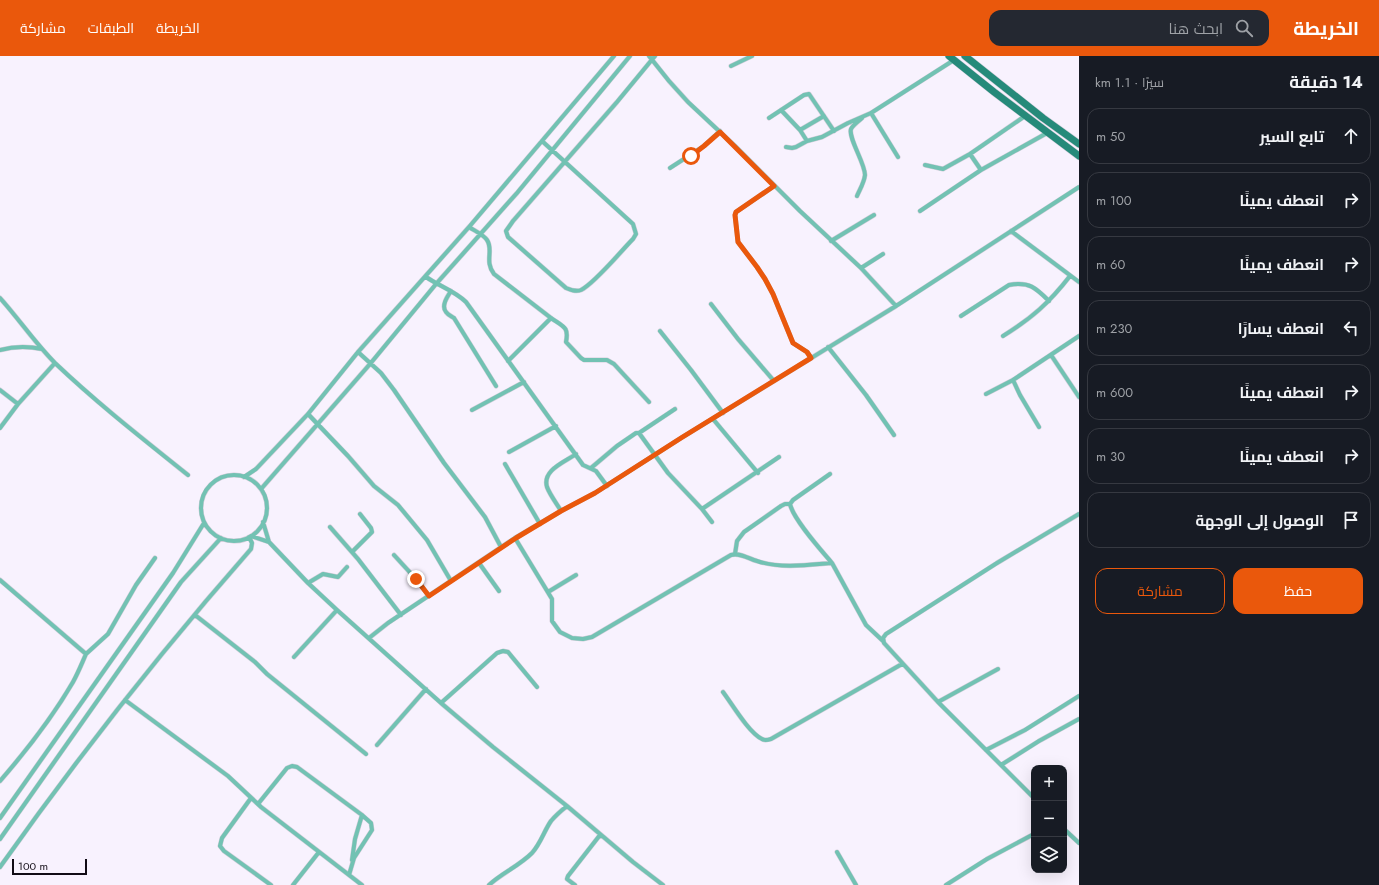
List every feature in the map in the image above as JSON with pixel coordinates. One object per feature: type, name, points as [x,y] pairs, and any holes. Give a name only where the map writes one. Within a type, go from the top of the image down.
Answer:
[{"type":"main road","points":[[965,56],[1043,118],[1079,144]]},
{"type":"main road","points":[[951,58],[1079,156]]},
{"type":"street","points":[[244,477],[256,469],[308,414],[358,352],[426,277],[614,56]]},
{"type":"street","points":[[261,489],[370,364],[436,284],[517,193],[630,56]]},
{"type":"street","points":[[542,141],[552,151],[564,161],[633,224],[636,234],[591,282],[581,290],[576,291],[566,288],[508,236],[506,231],[513,220],[564,161],[617,102],[650,58],[655,56]]},
{"type":"street","points":[[731,66],[752,56]]},
{"type":"street","points":[[650,58],[688,102],[831,241],[861,268],[896,306]]},
{"type":"street","points":[[786,146],[796,148],[807,141],[822,138],[848,123],[864,116],[951,58]]},
{"type":"street","points":[[769,118],[804,95],[809,94],[834,131]]},
{"type":"street","points":[[781,110],[800,130],[807,141]]},
{"type":"street","points":[[871,112],[898,157]]},
{"type":"street","points":[[800,130],[824,116]]},
{"type":"street","points":[[857,196],[865,174],[850,131],[851,128],[864,116]]},
{"type":"street","points":[[925,165],[943,169],[970,154],[1025,116]]},
{"type":"street","points":[[670,168],[704,146],[720,132]]},
{"type":"street","points":[[920,211],[981,170],[1047,133]]},
{"type":"street","points":[[970,154],[981,170]]},
{"type":"street","points":[[774,186],[736,212],[736,237],[742,248],[765,279],[773,294],[793,343],[807,352],[811,358]]},
{"type":"street","points":[[369,638],[501,547],[561,511],[607,486],[654,455],[896,306],[1079,187]]},
{"type":"street","points":[[831,241],[874,215]]},
{"type":"street","points":[[469,227],[485,237],[490,245],[488,260],[494,274],[566,330],[568,334],[566,342],[581,358],[588,360],[607,360],[649,402]]},
{"type":"street","points":[[1011,231],[1079,282]]},
{"type":"street","points":[[861,268],[883,254]]},
{"type":"street","points":[[1004,336],[1033,316],[1049,301],[1070,276]]},
{"type":"street","points":[[426,277],[461,297],[466,302],[583,465],[591,468],[602,478],[607,486]]},
{"type":"street","points":[[961,316],[1014,284],[1032,286],[1049,301]]},
{"type":"street","points":[[451,291],[444,307],[445,310],[454,318],[496,386]]},
{"type":"street","points":[[0,298],[55,363],[98,402],[188,475]]},
{"type":"street","points":[[711,304],[738,339],[774,381]]},
{"type":"street","points":[[508,361],[551,318]]},
{"type":"street","points":[[660,331],[723,413]]},
{"type":"street","points":[[986,394],[1013,380],[1079,336]]},
{"type":"street","points":[[0,350],[26,346],[43,350]]},
{"type":"street","points":[[828,347],[866,395],[894,435]]},
{"type":"street","points":[[358,352],[381,372],[485,518],[501,547]]},
{"type":"street","points":[[1052,354],[1079,397]]},
{"type":"street","points":[[0,428],[18,404],[55,363]]},
{"type":"street","points":[[1013,380],[1039,427]]},
{"type":"street","points":[[472,410],[524,382]]},
{"type":"street","points":[[0,390],[18,404]]},
{"type":"street","points":[[591,468],[617,446],[675,409]]},
{"type":"street","points":[[308,414],[374,486],[398,505],[427,540],[451,581]]},
{"type":"street","points":[[712,419],[758,473]]},
{"type":"street","points":[[509,452],[556,426]]},
{"type":"street","points":[[639,433],[668,473],[702,509],[712,522]]},
{"type":"street","points":[[561,511],[547,488],[547,479],[553,469],[576,454]]},
{"type":"street","points":[[702,509],[758,473],[779,457]]},
{"type":"street","points":[[505,464],[540,524]]},
{"type":"street","points":[[735,554],[737,542],[744,532],[752,525],[781,506],[790,504],[793,500],[830,474]]},
{"type":"street","points":[[224,477],[244,477],[252,481],[261,489],[266,506],[266,514],[258,530],[250,537],[235,541],[220,538],[214,535],[204,523],[201,509],[203,495],[214,482],[224,477]]},
{"type":"street","points":[[790,504],[793,513],[832,563],[866,625],[883,641],[902,664],[938,702],[1031,795]]},
{"type":"street","points":[[352,552],[372,532],[371,528],[360,514]]},
{"type":"street","points":[[883,641],[884,635],[1079,514]]},
{"type":"street","points":[[263,522],[269,542],[308,583],[337,610],[441,703],[493,747],[662,884]]},
{"type":"street","points":[[0,818],[173,573],[204,523]]},
{"type":"street","points":[[330,528],[352,552],[401,615]]},
{"type":"street","points":[[250,537],[269,542]]},
{"type":"street","points":[[0,867],[125,700],[251,549],[252,543],[250,537]]},
{"type":"street","points":[[0,839],[181,582],[220,538]]},
{"type":"street","points":[[516,538],[552,599],[552,621],[560,632],[572,638],[588,639],[684,582],[735,554],[759,562],[779,565],[793,566],[832,563]]},
{"type":"street","points":[[394,555],[429,596]]},
{"type":"street","points":[[0,781],[30,747],[74,680],[86,654],[108,634],[136,585],[155,558]]},
{"type":"street","points":[[479,563],[499,591]]},
{"type":"street","points":[[308,583],[323,574],[338,577],[347,567]]},
{"type":"street","points":[[548,592],[576,575]]},
{"type":"street","points":[[0,580],[86,654]]},
{"type":"street","points":[[294,657],[337,610]]},
{"type":"street","points":[[195,615],[255,662],[266,674],[366,754]]},
{"type":"street","points":[[441,703],[497,653],[503,651],[508,652],[537,687]]},
{"type":"street","points":[[723,692],[753,732],[762,739],[767,740],[902,664]]},
{"type":"street","points":[[938,702],[998,669]]},
{"type":"street","points":[[377,745],[426,689]]},
{"type":"street","points":[[986,750],[1025,730],[1079,696]]},
{"type":"street","points":[[125,700],[228,776],[258,804],[362,885]]},
{"type":"street","points":[[1001,765],[1039,741],[1079,719]]},
{"type":"street","points":[[258,804],[287,768],[293,766],[296,767],[371,823],[372,830],[352,863]]},
{"type":"street","points":[[251,798],[222,838],[220,846],[224,851],[271,885]]},
{"type":"street","points":[[489,885],[518,865],[532,852],[543,837],[551,821],[567,806]]},
{"type":"street","points":[[349,875],[355,839],[362,815]]},
{"type":"street","points":[[1067,831],[1078,841]]},
{"type":"street","points":[[575,885],[567,879],[568,876],[600,835]]},
{"type":"street","points":[[946,885],[987,859],[1031,836]]},
{"type":"street","points":[[293,885],[319,852]]},
{"type":"street","points":[[837,852],[856,885]]},
{"type":"route","points":[[416,579],[429,596],[501,547],[561,511],[595,493],[811,358],[804,349],[793,343],[773,294],[765,279],[742,248],[736,237],[736,212],[774,186],[720,132],[691,156]]}]
